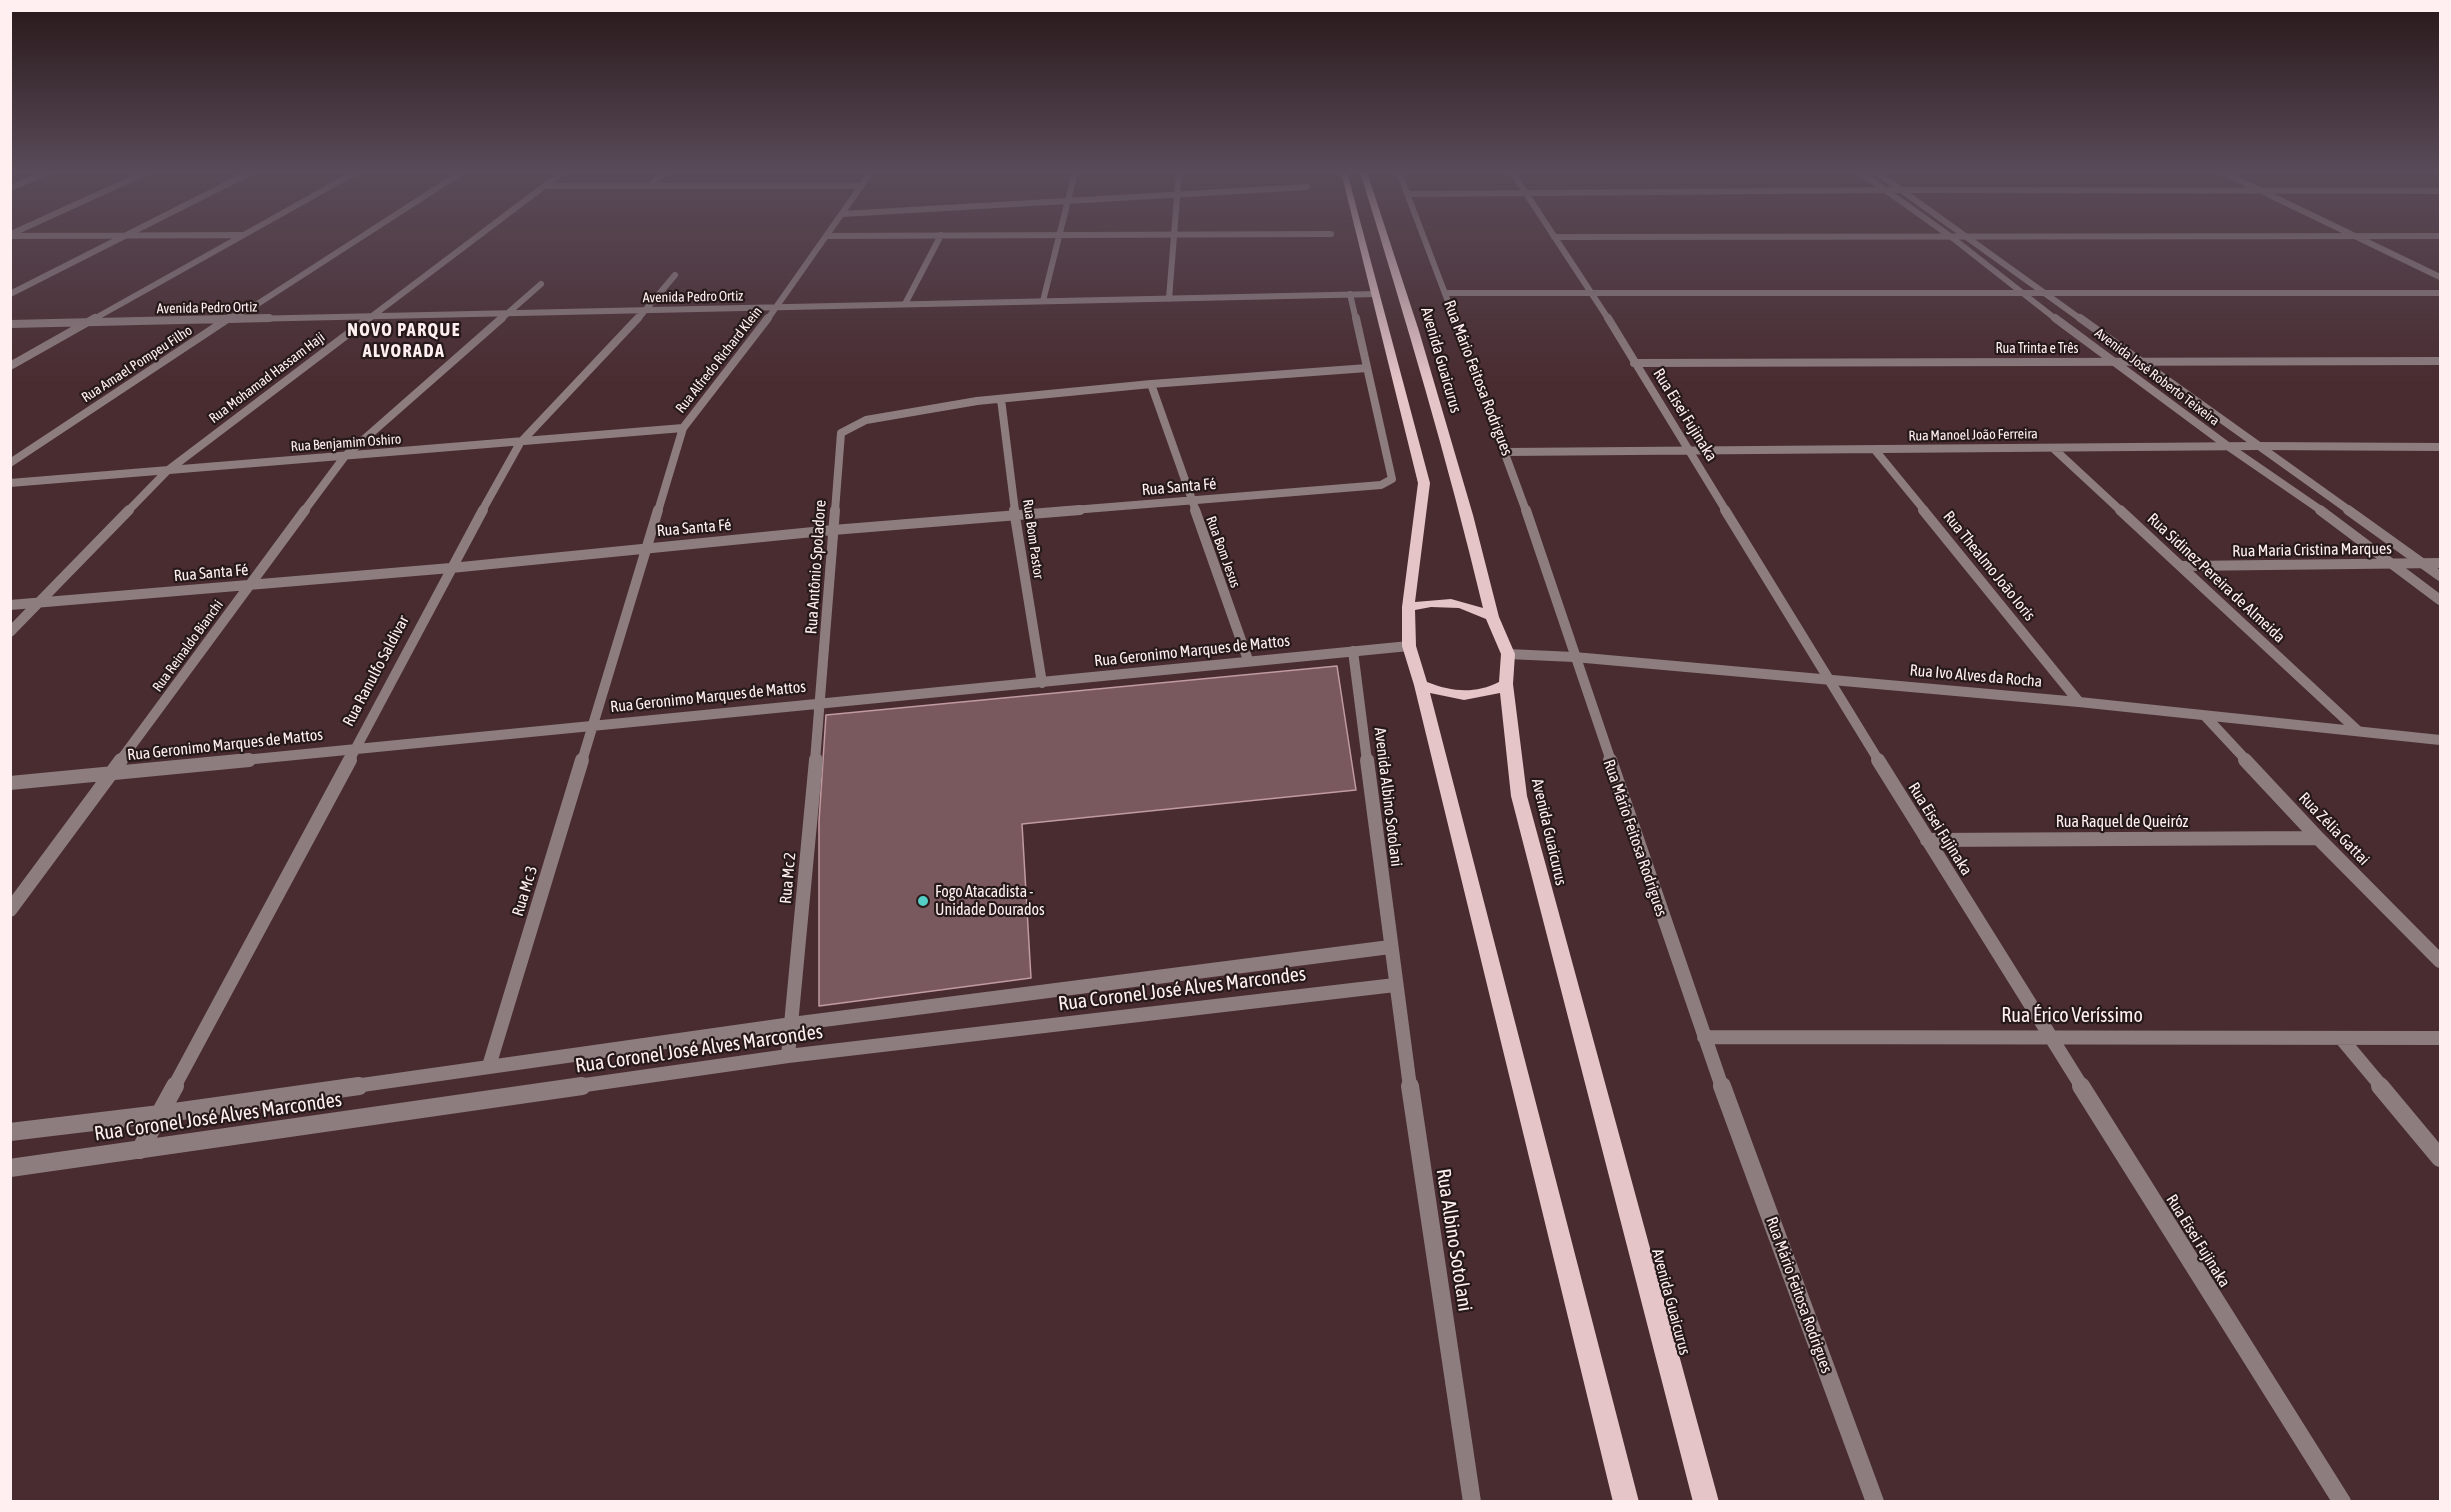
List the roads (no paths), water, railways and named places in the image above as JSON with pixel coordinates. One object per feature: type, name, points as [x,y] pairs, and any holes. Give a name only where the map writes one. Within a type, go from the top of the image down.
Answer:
[{"type":"main road","points":[[1363,243],[1424,483],[1408,607],[1409,646],[1421,685],[1626,1502]]},
{"type":"main road","name":"Avenida Guaicurus","points":[[1385,243],[1467,515],[1492,617],[1508,654],[1506,684],[1519,796],[1706,1502]]},
{"type":"main road","points":[[1408,607],[1444,601],[1470,606],[1492,617]]},
{"type":"main road","points":[[1421,685],[1444,694],[1463,697],[1492,692],[1506,684]]},
{"type":"street","points":[[10,294],[109,243]]},
{"type":"street","points":[[10,366],[231,243]]},
{"type":"street","name":"Rua Amael Pompeu Filho","points":[[10,464],[228,320],[260,303],[353,243]]},
{"type":"street","name":"Rua Mohamad Hassam Haji","points":[[10,632],[167,471],[470,243]]},
{"type":"street","name":"Rua Alfredo Richard Klein","points":[[592,726],[683,428],[777,307],[821,243]]},
{"type":"street","points":[[905,304],[937,243]]},
{"type":"street","points":[[1043,301],[1057,243]]},
{"type":"street","points":[[1169,298],[1172,243]]},
{"type":"street","name":"Rua Mário Feitosa Rodrigues","points":[[1427,243],[1506,452],[1704,1036],[1875,1502]]},
{"type":"street","name":"Rua Eisei Fujinaka","points":[[1558,243],[1592,292],[2050,1037],[2342,1502]]},
{"type":"street","name":"Avenida José Roberto Teixeira","points":[[1958,243],[2021,293],[2229,447],[2296,492],[2440,600]]},
{"type":"street","name":"Avenida José Roberto Teixeira","points":[[1972,243],[2440,576]]},
{"type":"street","points":[[2370,243],[2440,277]]},
{"type":"street","name":"Rua Ranulfo Saldivar","points":[[140,1150],[356,749],[451,567],[520,443],[646,310],[675,275]]},
{"type":"street","name":"Rua Reinaldo Bianchi","points":[[10,910],[345,456],[541,284]]},
{"type":"street","points":[[1446,293],[2440,293]]},
{"type":"street","points":[[1001,399],[1151,384],[1367,368],[1350,294]]},
{"type":"street","name":"Avenida Pedro Ortiz","points":[[10,324],[1376,294]]},
{"type":"street","name":"Rua Trinta e Três","points":[[1634,363],[2440,361]]},
{"type":"street","name":"Rua Santa Fé","points":[[10,605],[451,567],[833,530],[1382,485],[1392,479],[1367,368]]},
{"type":"street","name":"Rua Bom Jesus","points":[[1151,384],[1248,660]]},
{"type":"street","name":"Rua Antônio Spoladore","points":[[821,702],[841,433],[866,420],[1001,399]]},
{"type":"street","name":"Rua Bom Pastor","points":[[1001,399],[1015,515],[1041,683]]},
{"type":"street","name":"Rua Benjamim Oshiro","points":[[10,483],[683,428]]},
{"type":"street","name":"Rua Manoel João Ferreira","points":[[1506,452],[2258,446],[2440,447]]},
{"type":"street","name":"Rua Sidinez Pereira de Almeida","points":[[2053,448],[2183,566],[2358,731]]},
{"type":"street","name":"Rua Thealmo João Ioris","points":[[1875,450],[2079,702]]},
{"type":"street","name":"Rua Maria Cristina Marques","points":[[2183,566],[2440,563]]},
{"type":"street","name":"Rua Geronimo Marques de Mattos","points":[[10,783],[1409,646]]},
{"type":"street","name":"Avenida Albino Sotolani","points":[[1353,651],[1395,985]]},
{"type":"street","name":"Rua Ivo Alves da Rocha","points":[[1508,654],[1574,657],[2079,702],[2440,740]]},
{"type":"street","name":"Rua Mc 2","points":[[788,1056],[821,702]]},
{"type":"street","name":"Rua Zélia Gattai","points":[[2206,717],[2318,838],[2440,961]]},
{"type":"street","name":"Rua Mc 3","points":[[489,1066],[592,726]]},
{"type":"street","name":"Rua Raquel de Queiróz","points":[[1928,840],[2318,838]]},
{"type":"street","name":"Rua Coronel José Alves Marcondes","points":[[10,1132],[160,1114],[792,1024],[1390,947]]},
{"type":"street","name":"Rua Coronel José Alves Marcondes","points":[[10,1168],[788,1056],[1395,985]]},
{"type":"street","name":"Rua Albino Sotolani","points":[[1395,985],[1472,1502]]},
{"type":"street","name":"Rua Érico Veríssimo","points":[[1704,1036],[2440,1038]]},
{"type":"street","points":[[2341,1038],[2440,1158]]},
{"type":"place","name":"Fogo Atacadista - Unidade Dourados","points":[[923,901]]},
{"type":"district","name":"NOVO PARQUE ALVORADA","points":[[404,340]]}]
